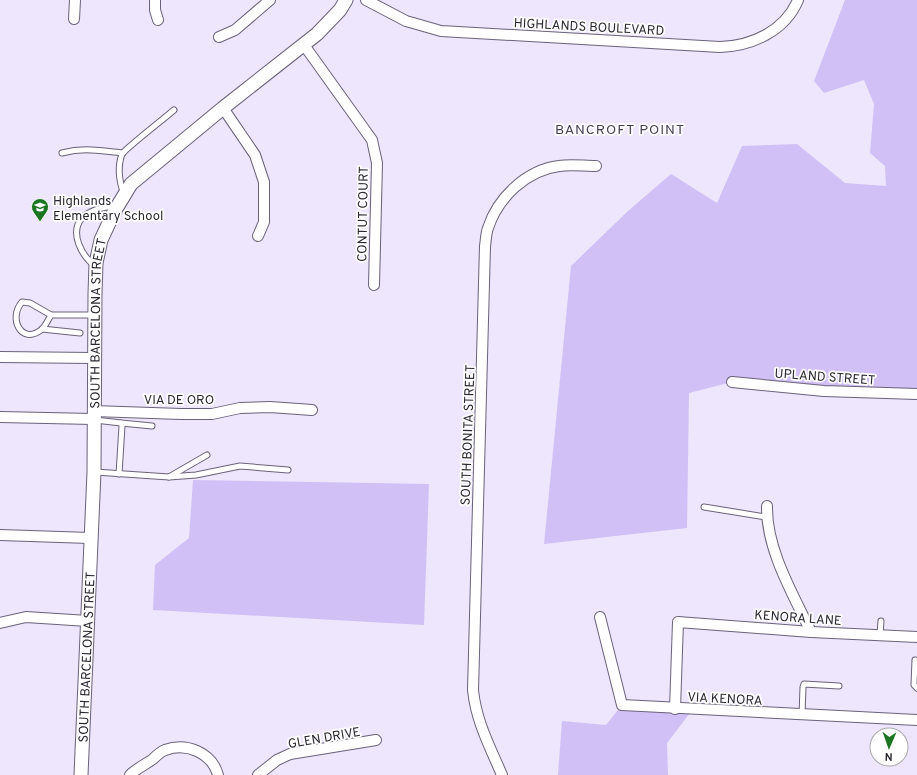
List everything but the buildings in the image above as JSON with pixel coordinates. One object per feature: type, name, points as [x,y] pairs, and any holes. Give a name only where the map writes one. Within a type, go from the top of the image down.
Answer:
[{"type":"main road","name":"SOUTH BARCELONA STREET","points":[[81,775],[94,472],[94,315],[96,267],[102,240],[121,200],[131,184],[223,108],[317,34],[340,10],[346,0]]},
{"type":"street","points":[[74,19],[75,0]]},
{"type":"street","points":[[155,0],[155,10],[158,20]]},
{"type":"street","points":[[219,37],[235,30],[270,0]]},
{"type":"street","name":"HIGHLANDS BOULEVARD","points":[[366,0],[406,21],[422,27],[441,31],[720,47],[739,46],[766,35],[788,16],[798,0]]},
{"type":"street","name":"CONTUT COURT","points":[[304,45],[372,140],[377,163],[374,285]]},
{"type":"street","points":[[223,108],[255,155],[264,182],[264,222],[258,236]]},
{"type":"street","name":"SOUTH BONITA STREET","points":[[502,775],[479,723],[474,707],[473,690],[485,246],[488,228],[499,204],[510,191],[529,176],[559,166],[596,166]]},
{"type":"street","points":[[0,357],[93,358]]},
{"type":"street","name":"UPLAND STREET","points":[[732,382],[824,391],[917,394]]},
{"type":"street","name":"VIA DE ORO","points":[[0,417],[212,414],[240,408],[270,407],[312,410]]},
{"type":"street","points":[[767,506],[766,517],[773,550],[811,632]]},
{"type":"street","points":[[0,535],[90,538]]},
{"type":"street","points":[[0,623],[26,617],[88,621]]},
{"type":"street","name":"VIA KENORA","points":[[600,617],[622,705],[917,720]]},
{"type":"street","name":"KENORA LANE","points":[[675,708],[678,622],[811,632],[917,637]]},
{"type":"street","name":"GLEN DRIVE","points":[[258,775],[277,760],[290,754],[376,740]]},
{"type":"street","points":[[130,775],[138,767],[161,752],[180,747],[193,749],[205,755],[215,765],[218,775]]},
{"type":"lane","points":[[96,267],[87,260],[79,245],[77,237],[78,226],[82,218],[98,208],[121,200],[119,170],[123,153],[174,110]]},
{"type":"lane","points":[[62,153],[78,149],[90,149],[123,153]]},
{"type":"lane","points":[[51,315],[42,329],[34,334],[21,331],[17,326],[15,317],[18,307],[22,302],[30,302],[51,315],[94,315]]},
{"type":"lane","points":[[42,329],[80,333]]},
{"type":"lane","points":[[93,415],[121,423],[152,426]]},
{"type":"lane","points":[[120,474],[121,423]]},
{"type":"lane","points":[[169,477],[207,455]]},
{"type":"lane","points":[[94,472],[169,477],[196,475],[240,466],[288,470]]},
{"type":"lane","points":[[704,507],[766,517]]},
{"type":"lane","points":[[880,635],[881,621]]},
{"type":"lane","points":[[915,660],[914,685],[917,688]]},
{"type":"lane","points":[[802,715],[802,687],[804,684],[839,686]]},
{"type":"shaded area","points":[[845,0],[917,0],[917,395],[732,382],[689,393],[687,528],[544,544],[571,266],[628,211],[671,174],[717,203],[742,146],[797,144],[845,183],[886,186],[885,166],[870,153],[874,104],[864,80],[824,93],[814,81]]},
{"type":"shaded area","points":[[193,480],[429,484],[424,625],[153,610],[155,565],[189,538]]},
{"type":"shaded area","points":[[622,705],[693,709],[667,743],[668,775],[558,775],[562,721],[606,725]]},
{"type":"place","name":"Highlands Elementary School","points":[[40,222]]},
{"type":"district","name":"BANCROFT POINT","points":[[620,129]]}]
